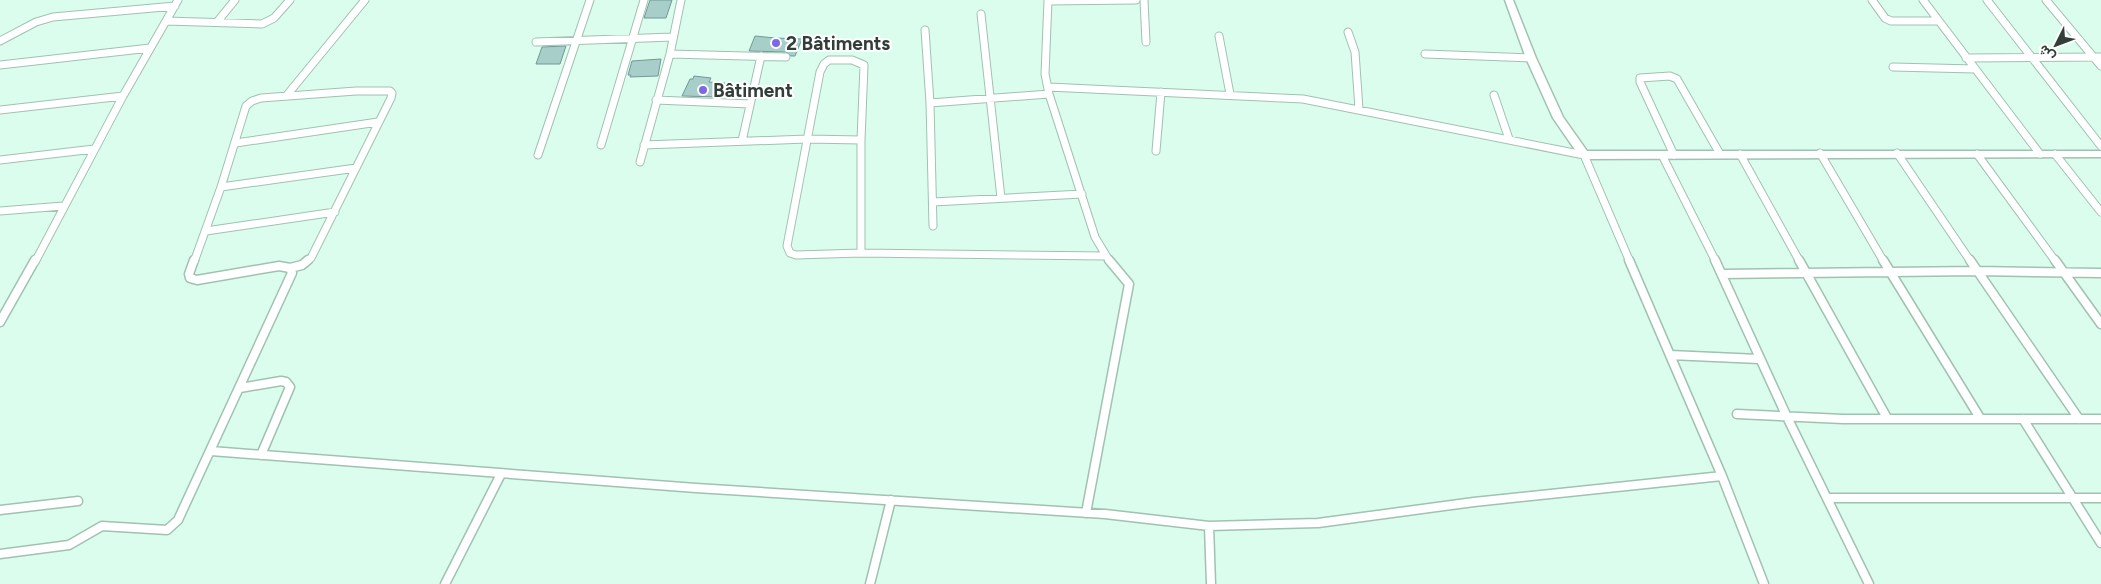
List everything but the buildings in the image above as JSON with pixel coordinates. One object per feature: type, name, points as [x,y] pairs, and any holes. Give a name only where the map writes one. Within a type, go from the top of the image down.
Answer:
[{"type":"street","points":[[217,22],[235,0]]},
{"type":"street","points":[[166,21],[257,24],[269,22],[290,0]]},
{"type":"street","points":[[287,95],[365,0]]},
{"type":"street","points":[[538,154],[590,0]]},
{"type":"street","points":[[601,145],[644,0]]},
{"type":"street","points":[[640,162],[670,54],[682,0]]},
{"type":"street","points":[[1086,513],[1129,293],[1129,284],[1105,256],[1096,237],[1049,91],[1046,74],[1048,1],[1136,0]]},
{"type":"street","points":[[1144,0],[1146,42]]},
{"type":"street","points":[[1509,0],[1531,58],[1558,118],[1584,155],[1722,476],[1764,584]]},
{"type":"street","points":[[1872,0],[1885,18],[1891,21],[1939,21]]},
{"type":"street","points":[[1924,0],[2040,154]]},
{"type":"street","points":[[1988,0],[2101,146]]},
{"type":"street","points":[[2046,0],[2097,57],[2101,66]]},
{"type":"street","points":[[0,322],[46,241],[94,148],[177,3]]},
{"type":"street","points":[[0,41],[36,22],[53,17],[177,3]]},
{"type":"street","points":[[981,14],[1001,198]]},
{"type":"street","points":[[925,30],[930,103],[934,226]]},
{"type":"street","points":[[1348,32],[1355,52],[1359,109]]},
{"type":"street","points":[[536,42],[673,36]]},
{"type":"street","points":[[1219,36],[1230,94]]},
{"type":"street","points":[[0,65],[150,48]]},
{"type":"street","points":[[670,54],[786,57]]},
{"type":"street","points":[[1425,54],[1531,58]]},
{"type":"street","points":[[742,141],[762,56]]},
{"type":"street","points":[[1966,58],[2097,57]]},
{"type":"street","points":[[861,253],[861,140],[864,65],[858,60],[830,60],[824,64],[820,72],[806,139],[788,250],[790,253],[796,255],[861,253],[1105,256]]},
{"type":"street","points":[[1893,67],[1975,69]]},
{"type":"street","points":[[1674,155],[1640,82],[1640,78],[1670,76],[1677,79],[1720,154]]},
{"type":"street","points":[[381,90],[390,91],[392,94],[309,261],[290,268],[279,266],[192,280],[189,274],[206,231],[248,103],[261,98],[287,95],[381,90]]},
{"type":"street","points":[[930,103],[990,99],[1049,91],[1230,94],[1303,99],[1584,155],[1820,153],[2101,154]]},
{"type":"street","points":[[1156,151],[1162,92]]},
{"type":"street","points":[[1494,95],[1509,140]]},
{"type":"street","points":[[0,110],[123,96]]},
{"type":"street","points":[[656,100],[750,104]]},
{"type":"street","points":[[236,143],[378,122]]},
{"type":"street","points":[[644,145],[806,139],[861,140]]},
{"type":"street","points":[[0,160],[94,148]]},
{"type":"street","points":[[1820,153],[1891,274],[1980,418]]},
{"type":"street","points":[[1740,154],[1887,418]]},
{"type":"street","points":[[1897,154],[2080,418]]},
{"type":"street","points":[[1977,154],[2101,324]]},
{"type":"street","points":[[2055,154],[2101,212]]},
{"type":"street","points":[[1662,155],[1722,274],[1759,359],[1869,584]]},
{"type":"street","points":[[221,187],[356,168]]},
{"type":"street","points":[[933,202],[1082,194]]},
{"type":"street","points":[[0,211],[63,206]]},
{"type":"street","points":[[206,231],[335,212]]},
{"type":"street","points":[[0,554],[69,545],[102,526],[166,530],[172,527],[178,520],[211,451],[292,274],[290,268]]},
{"type":"street","points":[[1722,274],[1891,274],[1978,271],[2101,273]]},
{"type":"street","points":[[1670,355],[1759,359]]},
{"type":"street","points":[[240,388],[281,381],[289,383],[290,387],[260,455]]},
{"type":"street","points":[[1737,414],[1787,417],[2101,419]]},
{"type":"street","points":[[2024,419],[2101,543]]},
{"type":"street","points":[[211,451],[501,474],[1086,513],[1209,526],[1318,523],[1474,502],[1722,476]]},
{"type":"street","points":[[445,584],[501,474]]},
{"type":"street","points":[[1828,498],[2101,498]]},
{"type":"street","points":[[870,584],[891,500]]},
{"type":"street","points":[[0,510],[78,501]]},
{"type":"street","points":[[1209,526],[1211,584]]},
{"type":"place","name":"2 Bâtiments","points":[[776,43]]},
{"type":"place","name":"Bâtiment","points":[[703,90]]}]
